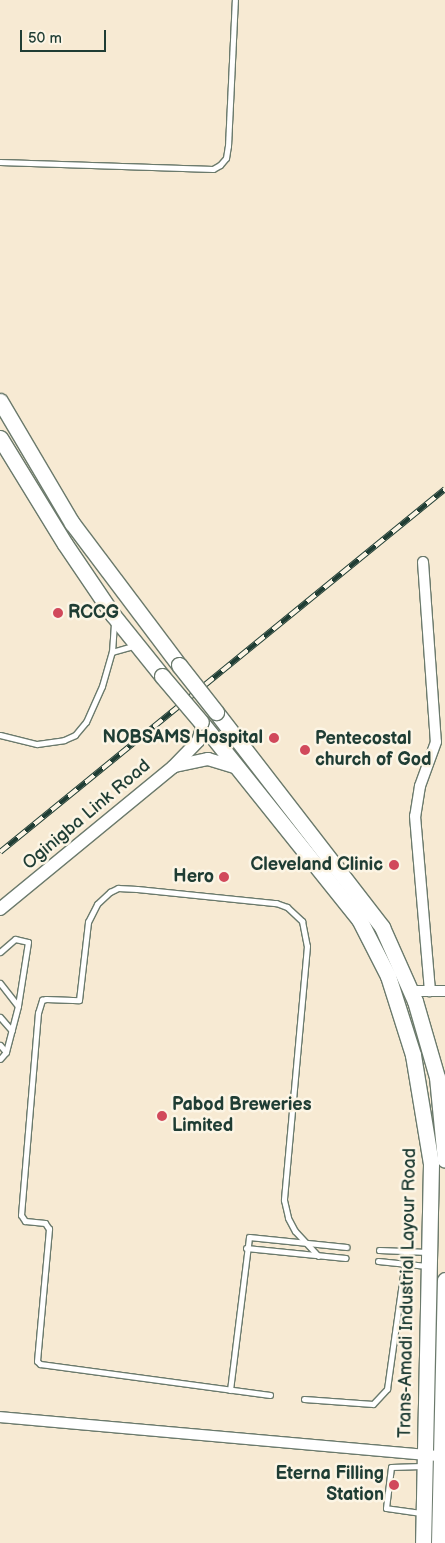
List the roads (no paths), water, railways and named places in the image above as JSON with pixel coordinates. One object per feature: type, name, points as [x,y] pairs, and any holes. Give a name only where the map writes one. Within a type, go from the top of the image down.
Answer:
[{"type":"main road","name":"Trans-Amadi Industrial Layour Road","points":[[0,401],[78,531],[216,712],[359,893],[382,926],[412,991],[437,1077],[444,1129],[445,1160]]},
{"type":"main road","name":"Trans-Amadi Industrial Layour Road","points":[[0,438],[32,493],[113,615],[340,892],[359,920],[388,976],[414,1054],[427,1123],[431,1164],[431,1259],[423,1543]]},
{"type":"main road","name":"Trans-Amadi Industrial Layour Road","points":[[441,1536],[445,1280]]},
{"type":"street","points":[[423,562],[440,741],[420,786],[415,816],[430,991]]},
{"type":"street","name":"Oginigba Link Road","points":[[0,909],[173,767],[198,741],[202,724]]},
{"type":"street","points":[[173,767],[208,759],[239,768]]},
{"type":"street","points":[[412,991],[445,991]]},
{"type":"street","points":[[0,1417],[425,1461],[441,1456]]},
{"type":"lane","points":[[0,162],[213,170],[226,158],[228,146],[235,0]]},
{"type":"lane","points":[[0,735],[38,744],[64,740],[75,735],[86,722],[112,652],[113,615]]},
{"type":"lane","points":[[112,652],[127,646],[138,647]]},
{"type":"lane","points":[[270,1395],[40,1364],[37,1361],[49,1230],[45,1223],[25,1221],[21,1215],[38,1013],[42,1000],[79,1000],[88,922],[97,904],[110,892],[118,888],[137,889],[276,904],[287,907],[302,921],[308,946],[284,1200],[288,1218],[318,1256]]},
{"type":"lane","points":[[0,952],[15,940],[28,942],[12,1032],[6,1052],[0,1059]]},
{"type":"lane","points":[[0,984],[18,1006]]},
{"type":"lane","points":[[0,1017],[12,1032]]},
{"type":"lane","points":[[0,1045],[6,1052]]},
{"type":"lane","points":[[230,1390],[246,1248],[249,1238],[346,1247]]},
{"type":"lane","points":[[246,1248],[344,1258]]},
{"type":"lane","points":[[379,1250],[406,1253],[431,1259]]},
{"type":"lane","points":[[304,1399],[373,1404],[387,1390],[406,1253]]},
{"type":"lane","points":[[378,1261],[405,1264],[431,1259]]},
{"type":"lane","points":[[424,1513],[386,1508],[391,1467],[425,1461]]},
{"type":"railway","points":[[0,852],[445,489]]},
{"type":"place","name":"RCCG","points":[[58,613]]},
{"type":"place","name":"NOBSAMS Hospital","points":[[274,738]]},
{"type":"place","name":"Pentecostal church of God","points":[[305,750]]},
{"type":"place","name":"Cleveland Clinic","points":[[394,865]]},
{"type":"place","name":"Hero","points":[[224,877]]},
{"type":"place","name":"Pabod Breweries Limited","points":[[162,1116]]},
{"type":"place","name":"Eterna Filling Station","points":[[394,1485]]}]
